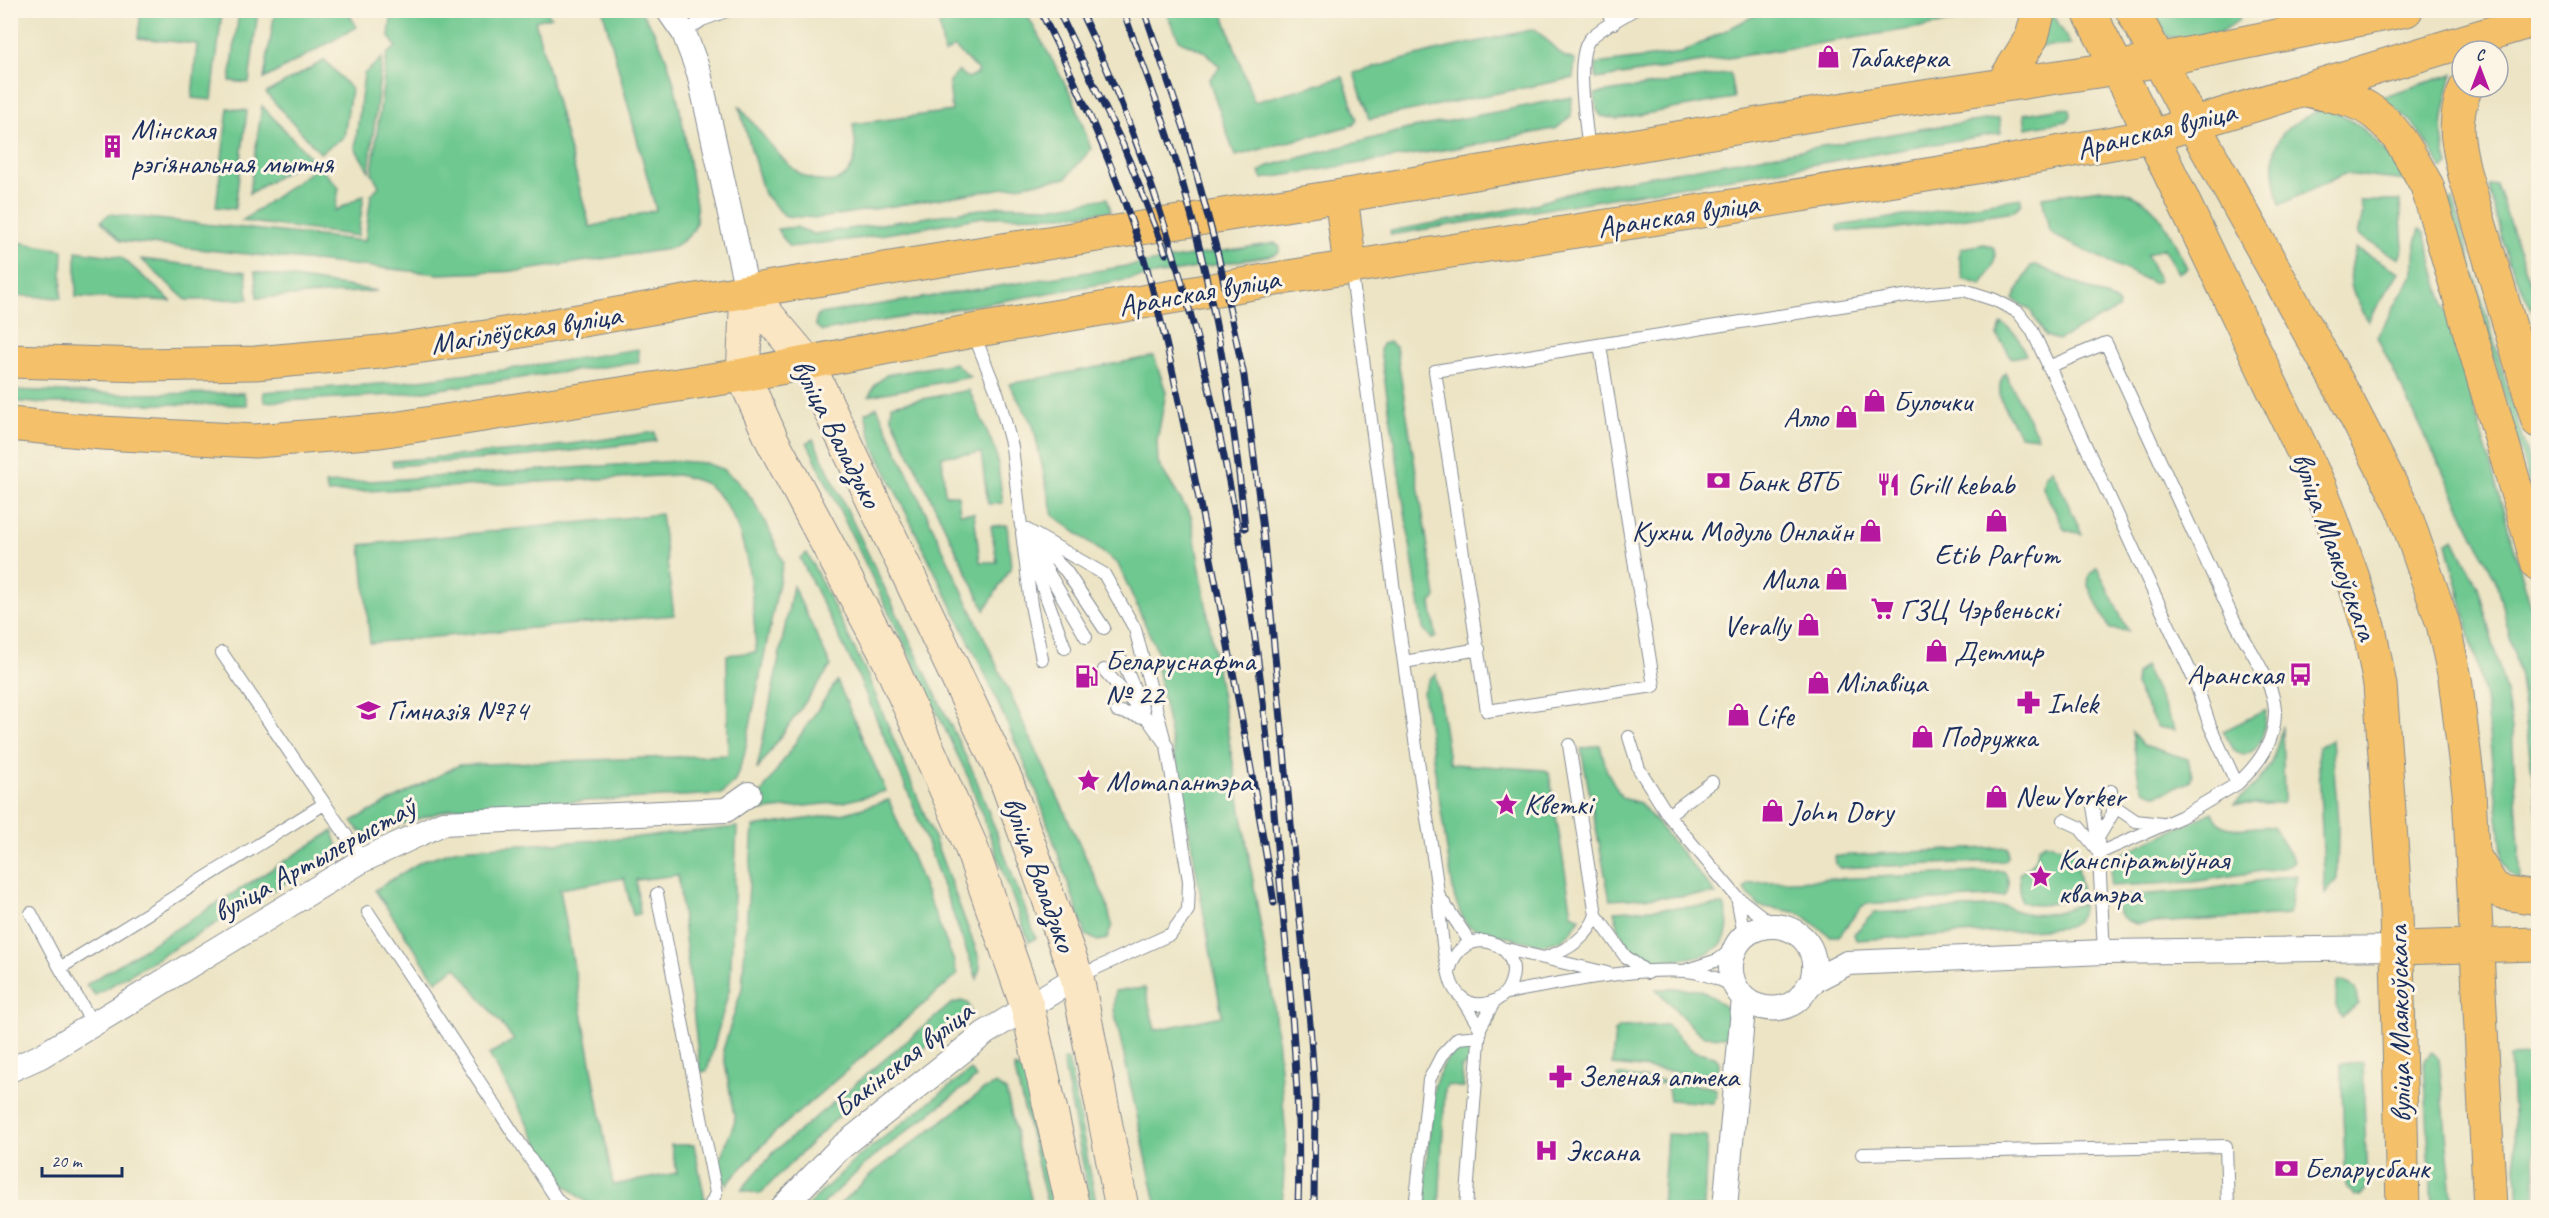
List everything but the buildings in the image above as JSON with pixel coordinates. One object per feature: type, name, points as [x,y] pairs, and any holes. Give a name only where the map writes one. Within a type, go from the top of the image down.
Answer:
[{"type":"main road","points":[[2002,85],[2032,37],[2039,10]]},
{"type":"main road","name":"вуліца Маякоўскага","points":[[2088,10],[2152,136],[2320,487],[2370,633],[2380,685],[2397,948],[2403,1208]]},
{"type":"main road","points":[[2132,10],[2158,61],[2345,396],[2403,508],[2443,624],[2455,678],[2469,792],[2475,947],[2490,1208]]},
{"type":"main road","points":[[2317,10],[2397,13]]},
{"type":"main road","points":[[747,291],[1590,155],[1863,106],[2118,68],[2397,13]]},
{"type":"main road","name":"Аранская вуліца","points":[[2499,39],[2538,20]]},
{"type":"main road","name":"Аранская вуліца","points":[[807,362],[972,331],[1350,266],[1978,167],[2152,136],[2305,90],[2450,52]]},
{"type":"main road","points":[[2305,90],[2354,101],[2377,116],[2400,137],[2427,186],[2538,564]]},
{"type":"main road","points":[[2461,99],[2458,107],[2456,134],[2465,176],[2538,421]]},
{"type":"main road","points":[[1341,196],[1350,266]]},
{"type":"main road","name":"Магілёўская вуліца","points":[[10,361],[142,365],[243,363],[380,352],[493,336],[747,291]]},
{"type":"main road","name":"вуліца Валадзько","points":[[747,291],[807,362],[1006,780],[1077,977],[1122,1208]]},
{"type":"main road","name":"вуліца Валадзько","points":[[747,291],[743,375],[772,440],[887,656],[970,844],[1027,1006],[1073,1208]]},
{"type":"main road","points":[[10,424],[102,433],[255,441],[380,431],[743,375],[807,362]]},
{"type":"main road","points":[[2471,851],[2492,886],[2503,893],[2538,898]]},
{"type":"main road","points":[[2397,948],[2538,944]]},
{"type":"street","points":[[668,10],[684,33],[699,73],[747,291]]},
{"type":"street","name":"вуліца Артылерыстаў","points":[[10,1070],[41,1056],[363,860],[443,823],[726,810],[749,794]]},
{"type":"street","points":[[1725,1208],[1741,1033],[1739,992],[1730,967],[1739,941],[1758,927],[1773,924],[1788,927],[1801,935],[1810,948],[1815,964],[1812,982],[1806,993],[1796,1002],[1773,1009],[1741,1033]]},
{"type":"street","points":[[1810,948],[1847,963],[2104,952],[2397,948]]},
{"type":"street","points":[[1812,982],[1847,963]]},
{"type":"street","name":"Бакінская вуліца","points":[[782,1208],[839,1149],[984,1033],[1077,977]]},
{"type":"street","points":[[1739,992],[1757,1006],[1773,1009]]},
{"type":"lane","points":[[684,33],[702,20],[729,10]]},
{"type":"lane","points":[[1606,10],[1614,23]]},
{"type":"lane","points":[[1590,155],[1582,89],[1585,52],[1589,39],[1633,10]]},
{"type":"lane","points":[[1350,266],[1438,894],[1441,941],[1452,985],[1480,1032]]},
{"type":"lane","points":[[1600,345],[1654,686],[1487,711],[1435,371],[1910,295],[1964,290],[1995,300],[2018,312],[2032,330],[2196,684],[2210,726],[2237,784]]},
{"type":"lane","points":[[972,331],[998,394],[1012,447],[1031,605],[1042,659]]},
{"type":"lane","points":[[2048,367],[2106,343],[2234,621],[2271,691],[2275,709],[2273,730],[2265,752],[2237,784],[2181,817],[2099,853]]},
{"type":"lane","points":[[1021,526],[1066,571],[1104,628]]},
{"type":"lane","points":[[1021,526],[1086,637]]},
{"type":"lane","points":[[1021,526],[1065,648]]},
{"type":"lane","points":[[1021,526],[1104,574],[1135,630],[1167,746],[1189,881],[1188,910],[1171,934],[1077,977]]},
{"type":"lane","points":[[1404,662],[1479,649]]},
{"type":"lane","points":[[222,653],[363,860]]},
{"type":"lane","points":[[1122,660],[1147,718]]},
{"type":"lane","points":[[1104,670],[1147,718],[1167,746]]},
{"type":"lane","points":[[1117,711],[1147,718]]},
{"type":"lane","points":[[1629,738],[1639,769],[1668,815],[1737,897],[1773,924]]},
{"type":"lane","points":[[1569,745],[1596,915],[1625,956],[1648,973]]},
{"type":"lane","points":[[1668,815],[1712,782]]},
{"type":"lane","points":[[2098,838],[2113,813],[2111,791]]},
{"type":"lane","points":[[2091,800],[2098,838],[2104,952]]},
{"type":"lane","points":[[60,968],[324,804]]},
{"type":"lane","points":[[2114,806],[2136,821],[2163,824]]},
{"type":"lane","points":[[2064,820],[2079,827],[2099,853]]},
{"type":"lane","points":[[657,894],[716,1193],[708,1207]]},
{"type":"lane","points":[[1438,894],[1470,942]]},
{"type":"lane","points":[[1686,971],[1718,960],[1739,941],[1737,897]]},
{"type":"lane","points":[[368,912],[558,1201],[567,1207]]},
{"type":"lane","points":[[31,913],[93,1024]]},
{"type":"lane","points":[[1543,958],[1573,945],[1593,923],[1596,915]]},
{"type":"lane","points":[[1449,972],[1452,959],[1459,949],[1470,942],[1481,940],[1502,948],[1614,975]]},
{"type":"lane","points":[[1460,996],[1470,1002],[1482,1004],[1494,1002],[1506,993],[1512,982],[1513,969],[1509,957],[1502,948]]},
{"type":"lane","points":[[1506,993],[1614,975],[1686,971],[1715,977],[1739,992]]},
{"type":"lane","points":[[1466,1208],[1480,1032],[1494,1002]]},
{"type":"lane","points":[[1414,1208],[1428,1080],[1442,1055],[1458,1038],[1480,1032]]},
{"type":"lane","points":[[1862,1154],[2226,1146],[2228,1208]]},
{"type":"green space","points":[[141,10],[222,11],[212,100],[192,98],[197,44],[138,38]]},
{"type":"green space","points":[[1765,10],[1966,11],[1959,21],[1596,79],[1596,64],[1682,53]]},
{"type":"green space","points":[[239,11],[258,11],[249,83],[230,81]]},
{"type":"green space","points":[[275,11],[347,11],[357,27],[264,79]]},
{"type":"green space","points":[[392,11],[546,11],[551,17],[535,21],[590,227],[656,210],[603,11],[640,11],[664,52],[672,76],[684,129],[696,204],[696,220],[692,232],[683,241],[669,249],[520,271],[439,274],[121,241],[101,221],[109,214],[365,241],[371,195],[379,186],[372,173],[387,54],[396,47],[389,36]]},
{"type":"green space","points":[[937,11],[1025,11],[1074,100],[1091,149],[1066,178],[819,218],[785,216],[764,194],[739,106],[772,147],[794,169],[819,181],[836,180],[850,170],[854,161],[856,147],[853,124],[952,111],[949,82],[958,71],[968,78],[977,74],[977,69],[954,47],[944,54]]},
{"type":"green space","points":[[1165,11],[1222,11],[1254,102],[1343,77],[1357,120],[1353,125],[1235,156],[1209,80],[1220,67],[1205,52],[1180,41]]},
{"type":"green space","points":[[2154,11],[2242,11],[2239,20],[2218,34],[2176,39],[2167,37]]},
{"type":"green space","points":[[2052,12],[2071,45],[2036,47]]},
{"type":"green space","points":[[1535,29],[1563,56],[1575,60],[1573,78],[1369,119],[1354,73],[1431,52]]},
{"type":"green space","points":[[382,58],[369,171],[355,148],[364,74]]},
{"type":"green space","points":[[325,60],[351,89],[344,137],[320,153],[266,93]]},
{"type":"green space","points":[[1730,73],[1734,98],[1617,119],[1601,116],[1597,110],[1595,94]]},
{"type":"green space","points":[[2450,75],[2442,130],[2448,165],[2441,169],[2431,149],[2412,122],[2381,97]]},
{"type":"green space","points":[[1572,97],[1571,116],[1557,128],[1480,144],[1262,179],[1259,172],[1269,166],[1408,129]]},
{"type":"green space","points":[[262,106],[310,157],[249,194]]},
{"type":"green space","points":[[228,108],[247,111],[235,209],[216,207]]},
{"type":"green space","points":[[2062,108],[2070,110],[2071,116],[2067,121],[2026,128],[2024,114]]},
{"type":"green space","points":[[2327,109],[2352,121],[2373,138],[2407,181],[2344,174],[2280,205],[2274,166],[2277,143],[2285,131],[2298,121]]},
{"type":"green space","points":[[1999,118],[2001,133],[1391,235],[1390,231],[1529,206],[1584,188],[1920,129]]},
{"type":"green space","points":[[319,166],[339,188],[335,211],[364,195],[358,236],[242,221]]},
{"type":"green space","points":[[2496,184],[2538,305],[2538,322],[2508,260],[2488,186]]},
{"type":"green space","points":[[2101,189],[2119,190],[2134,195],[2146,203],[2165,225],[2187,268],[2178,273],[2163,248],[2147,255],[2159,281],[2153,283],[2055,236],[2049,230],[2042,197]]},
{"type":"green space","points":[[1107,198],[1111,211],[1060,216],[983,217],[863,238],[789,247],[777,229],[796,227],[814,234],[1001,206],[1055,207]]},
{"type":"green space","points":[[2021,198],[2021,204],[2014,211],[1885,230],[1839,231],[1837,226]]},
{"type":"green space","points":[[2453,199],[2538,493],[2538,513],[2449,201]]},
{"type":"green space","points":[[2360,201],[2400,201],[2403,248],[2399,259],[2358,235],[2363,213]]},
{"type":"green space","points":[[2420,229],[2424,233],[2538,631],[2538,817],[2520,678],[2496,581],[2377,337],[2414,272],[2416,242]]},
{"type":"green space","points":[[17,242],[63,250],[61,298],[11,295],[11,247]]},
{"type":"green space","points":[[1275,243],[1280,247],[1279,252],[1273,255],[823,331],[816,326],[819,314]]},
{"type":"green space","points":[[1984,244],[1993,247],[1995,257],[1982,285],[1963,279],[1959,256],[1962,248]]},
{"type":"green space","points":[[2356,248],[2399,272],[2368,321],[2357,301],[2350,279]]},
{"type":"green space","points":[[76,251],[121,257],[171,301],[76,297]]},
{"type":"green space","points":[[141,259],[246,272],[248,299],[186,300]]},
{"type":"green space","points":[[2036,265],[2115,301],[2119,305],[2118,309],[2058,340],[2046,336],[2030,310],[2013,299],[2031,266]]},
{"type":"green space","points":[[255,272],[377,291],[257,298]]},
{"type":"green space","points":[[2002,323],[2017,335],[2026,355],[2012,358],[1997,335]]},
{"type":"green space","points":[[1389,342],[1396,347],[1436,597],[1431,603],[1436,637],[1432,639],[1423,628],[1380,350],[1382,344]]},
{"type":"green space","points":[[638,349],[639,362],[395,395],[264,402],[263,392],[394,383],[503,370]]},
{"type":"green space","points":[[1154,356],[1166,392],[1157,441],[1158,463],[1191,516],[1274,1004],[1286,1135],[1282,1207],[1157,1207],[1114,1010],[1115,991],[1145,988],[1155,1030],[1222,1016],[1157,668],[1163,664],[1118,564],[1053,515],[1033,425],[1009,384]]},
{"type":"green space","points":[[955,363],[970,377],[869,396],[875,385],[886,375]]},
{"type":"green space","points":[[2005,373],[2038,437],[2020,435],[2007,412],[2000,388]]},
{"type":"green space","points":[[11,390],[122,394],[244,393],[247,405],[36,403],[11,401]]},
{"type":"green space","points":[[969,390],[996,452],[1003,503],[988,504],[981,453],[942,456],[945,495],[958,495],[960,513],[974,513],[980,562],[997,562],[991,526],[1007,525],[1011,567],[985,610],[891,416],[892,405]]},
{"type":"green space","points":[[877,407],[1106,901],[1112,925],[1107,939],[1098,941],[1086,935],[1035,787],[986,676],[874,447],[865,413]]},
{"type":"green space","points":[[655,432],[656,441],[529,456],[393,466],[392,461],[528,450]]},
{"type":"green space","points":[[813,439],[975,776],[1036,938],[1029,942],[969,779],[807,442]]},
{"type":"green space","points":[[677,461],[705,463],[722,469],[737,481],[752,499],[769,529],[783,562],[744,756],[735,781],[721,794],[454,808],[368,833],[359,831],[352,821],[459,765],[728,755],[727,655],[756,652],[751,587],[742,541],[723,501],[709,486],[678,475],[328,493],[325,484]]},
{"type":"green space","points":[[2052,469],[2082,534],[2065,530],[2043,488],[2044,477]]},
{"type":"green space","points":[[661,514],[674,615],[370,643],[361,545]]},
{"type":"green space","points":[[2454,539],[2478,587],[2506,693],[2512,729],[2521,881],[2509,873],[2503,861],[2485,698],[2447,543]]},
{"type":"green space","points":[[807,553],[865,670],[931,830],[978,955],[980,967],[977,979],[909,794],[855,669],[800,558]]},
{"type":"green space","points":[[2097,567],[2128,631],[2110,629],[2088,586],[2089,575]]},
{"type":"green space","points":[[793,586],[831,666],[757,770]]},
{"type":"green space","points":[[2144,666],[2175,730],[2157,727],[2135,685],[2136,674]]},
{"type":"green space","points":[[1436,674],[1449,761],[1452,764],[1545,770],[1549,773],[1572,914],[1580,918],[1572,931],[1560,941],[1542,945],[1481,931],[1468,926],[1461,915],[1454,896],[1423,692],[1430,678]]},
{"type":"green space","points":[[837,681],[886,791],[844,802],[757,811],[756,801]]},
{"type":"green space","points":[[2266,710],[2262,738],[2256,749],[2243,755],[2234,750],[2223,731]]},
{"type":"green space","points":[[2282,725],[2284,799],[2281,804],[2234,804],[2254,786],[2267,770],[2276,751]]},
{"type":"green space","points":[[2132,732],[2143,745],[2188,759],[2192,776],[2190,782],[2157,795],[2144,790],[2139,781]]},
{"type":"green space","points":[[2332,740],[2338,823],[2337,879],[2325,894],[2318,747]]},
{"type":"green space","points":[[1600,745],[1607,771],[1622,798],[1640,803],[1716,894],[1610,900],[1581,749]]},
{"type":"green space","points":[[889,800],[953,959],[957,975],[771,1136],[726,1185],[718,1164],[735,1121],[723,1050],[742,988],[753,827],[846,813]]},
{"type":"green space","points":[[2213,812],[2217,821],[2230,828],[2274,827],[2294,861],[2286,867],[2193,882],[2110,886],[2111,868],[2120,854]]},
{"type":"green space","points":[[737,827],[730,987],[707,1071],[700,1072],[678,875],[636,880],[640,914],[633,915],[624,878],[560,889],[613,1185],[677,1173],[671,1145],[694,1145],[705,1200],[666,1208],[595,1207],[558,1179],[489,1054],[514,1040],[456,967],[436,981],[375,890],[422,861],[458,849],[631,838]]},
{"type":"green space","points":[[333,831],[339,851],[95,995],[86,985]]},
{"type":"green space","points":[[2045,843],[2074,853],[2082,892],[2044,905],[2028,904],[2021,901],[2019,874],[2035,860],[2038,847]]},
{"type":"green space","points":[[2008,847],[2008,857],[2004,861],[1840,868],[1836,864],[1835,856]]},
{"type":"green space","points":[[2004,871],[2008,883],[2005,896],[1866,904],[1861,907],[1839,936],[1830,936],[1800,913],[1759,906],[1744,889],[1749,883]]},
{"type":"green space","points":[[2296,875],[2289,915],[2137,924],[2127,921],[2120,915],[2113,897],[2202,890]]},
{"type":"green space","points":[[2082,903],[2078,920],[2062,928],[1856,940],[1854,934],[1874,913],[2005,906],[2025,913],[2044,914]]},
{"type":"green space","points":[[1724,905],[1727,930],[1720,946],[1703,955],[1673,960],[1648,958],[1631,948],[1622,936],[1614,911]]},
{"type":"green space","points":[[2343,981],[2355,988],[2358,1004],[2342,1017],[2336,1006],[2337,982]]},
{"type":"green space","points":[[1687,988],[1709,995],[1727,1009],[1728,1037],[1703,1036],[1656,989]]},
{"type":"green space","points":[[961,1001],[968,1003],[971,1011],[828,1126],[760,1194],[741,1190],[774,1152],[951,1004]]},
{"type":"green space","points":[[1667,1025],[1693,1051],[1715,1056],[1719,1062],[1719,1076],[1612,1065],[1615,1031],[1620,1027]]},
{"type":"green space","points":[[1473,1044],[1471,1063],[1461,1067],[1464,1088],[1448,1085],[1445,1089],[1439,1207],[1422,1208],[1434,1087],[1440,1072],[1452,1054]]},
{"type":"green space","points":[[2431,1052],[2439,1059],[2453,1207],[2432,1207],[2424,1060]]},
{"type":"green space","points":[[2530,1056],[2536,1207],[2518,1207],[2510,1057]]},
{"type":"green space","points":[[1068,1059],[1097,1207],[1091,1207],[1063,1060]]},
{"type":"green space","points":[[2363,1062],[2367,1189],[2361,1196],[2355,1196],[2346,1187],[2341,1064]]},
{"type":"green space","points":[[1014,1067],[1027,1073],[1059,1207],[1048,1207]]},
{"type":"green space","points":[[971,1070],[976,1078],[872,1158],[820,1207],[806,1207],[857,1158]]},
{"type":"green space","points":[[1618,1075],[1711,1087],[1716,1089],[1717,1096],[1713,1103],[1670,1100],[1667,1084],[1618,1079]]},
{"type":"green space","points":[[996,1084],[1006,1091],[1033,1207],[837,1207],[874,1172],[985,1089]]},
{"type":"green space","points":[[1667,1134],[1707,1136],[1704,1207],[1662,1207]]},
{"type":"railway","points":[[1040,10],[1071,73],[1125,202],[1155,299],[1177,391],[1221,611],[1274,903]]},
{"type":"railway","points":[[1058,10],[1123,145],[1166,254]]},
{"type":"railway","points":[[1080,10],[1113,83],[1142,157],[1167,233],[1190,311],[1209,389],[1241,546],[1265,716],[1290,996],[1298,1123],[1298,1208]]},
{"type":"railway","points":[[1123,10],[1168,135],[1196,231],[1226,379],[1245,528]]},
{"type":"railway","points":[[1144,10],[1186,134],[1218,255],[1244,376],[1263,530],[1310,1024],[1315,1094],[1314,1208]]},
{"type":"place","name":"Табакерка","points":[[1829,57]]},
{"type":"place","name":"Мінская рэгіянальная мытня","points":[[113,146]]},
{"type":"place","name":"Булочки","points":[[1875,401]]},
{"type":"place","name":"Алло","points":[[1846,417]]},
{"type":"place","name":"Банк ВТБ","points":[[1718,481]]},
{"type":"place","name":"Grill kebab","points":[[1889,484]]},
{"type":"place","name":"Etib Parfum","points":[[1997,520]]},
{"type":"place","name":"Кухни Модуль Онлайн","points":[[1871,531]]},
{"type":"place","name":"Мила","points":[[1836,579]]},
{"type":"place","name":"ГЗЦ Чэрвеньскі","points":[[1882,609]]},
{"type":"place","name":"Verally","points":[[1808,625]]},
{"type":"place","name":"Детмир","points":[[1936,651]]},
{"type":"place","name":"Аранская","points":[[2301,674]]},
{"type":"place","name":"Беларуснафта № 22","points":[[1087,677]]},
{"type":"place","name":"Мілавіца","points":[[1818,682]]},
{"type":"place","name":"Inlek","points":[[2029,703]]},
{"type":"place","name":"Гімназія №74","points":[[369,710]]},
{"type":"place","name":"Life","points":[[1738,715]]},
{"type":"place","name":"Подружка","points":[[1922,737]]},
{"type":"place","name":"Мотапантэра","points":[[1088,781]]},
{"type":"place","name":"NewYorker","points":[[1997,796]]},
{"type":"place","name":"Кветкі","points":[[1506,804]]},
{"type":"place","name":"John Dory","points":[[1772,811]]},
{"type":"place","name":"Канспіратыўная кватэра","points":[[2040,876]]},
{"type":"place","name":"Зеленая аптека","points":[[1560,1076]]},
{"type":"place","name":"Эксана","points":[[1547,1151]]},
{"type":"place","name":"Беларусбанк","points":[[2286,1168]]}]
